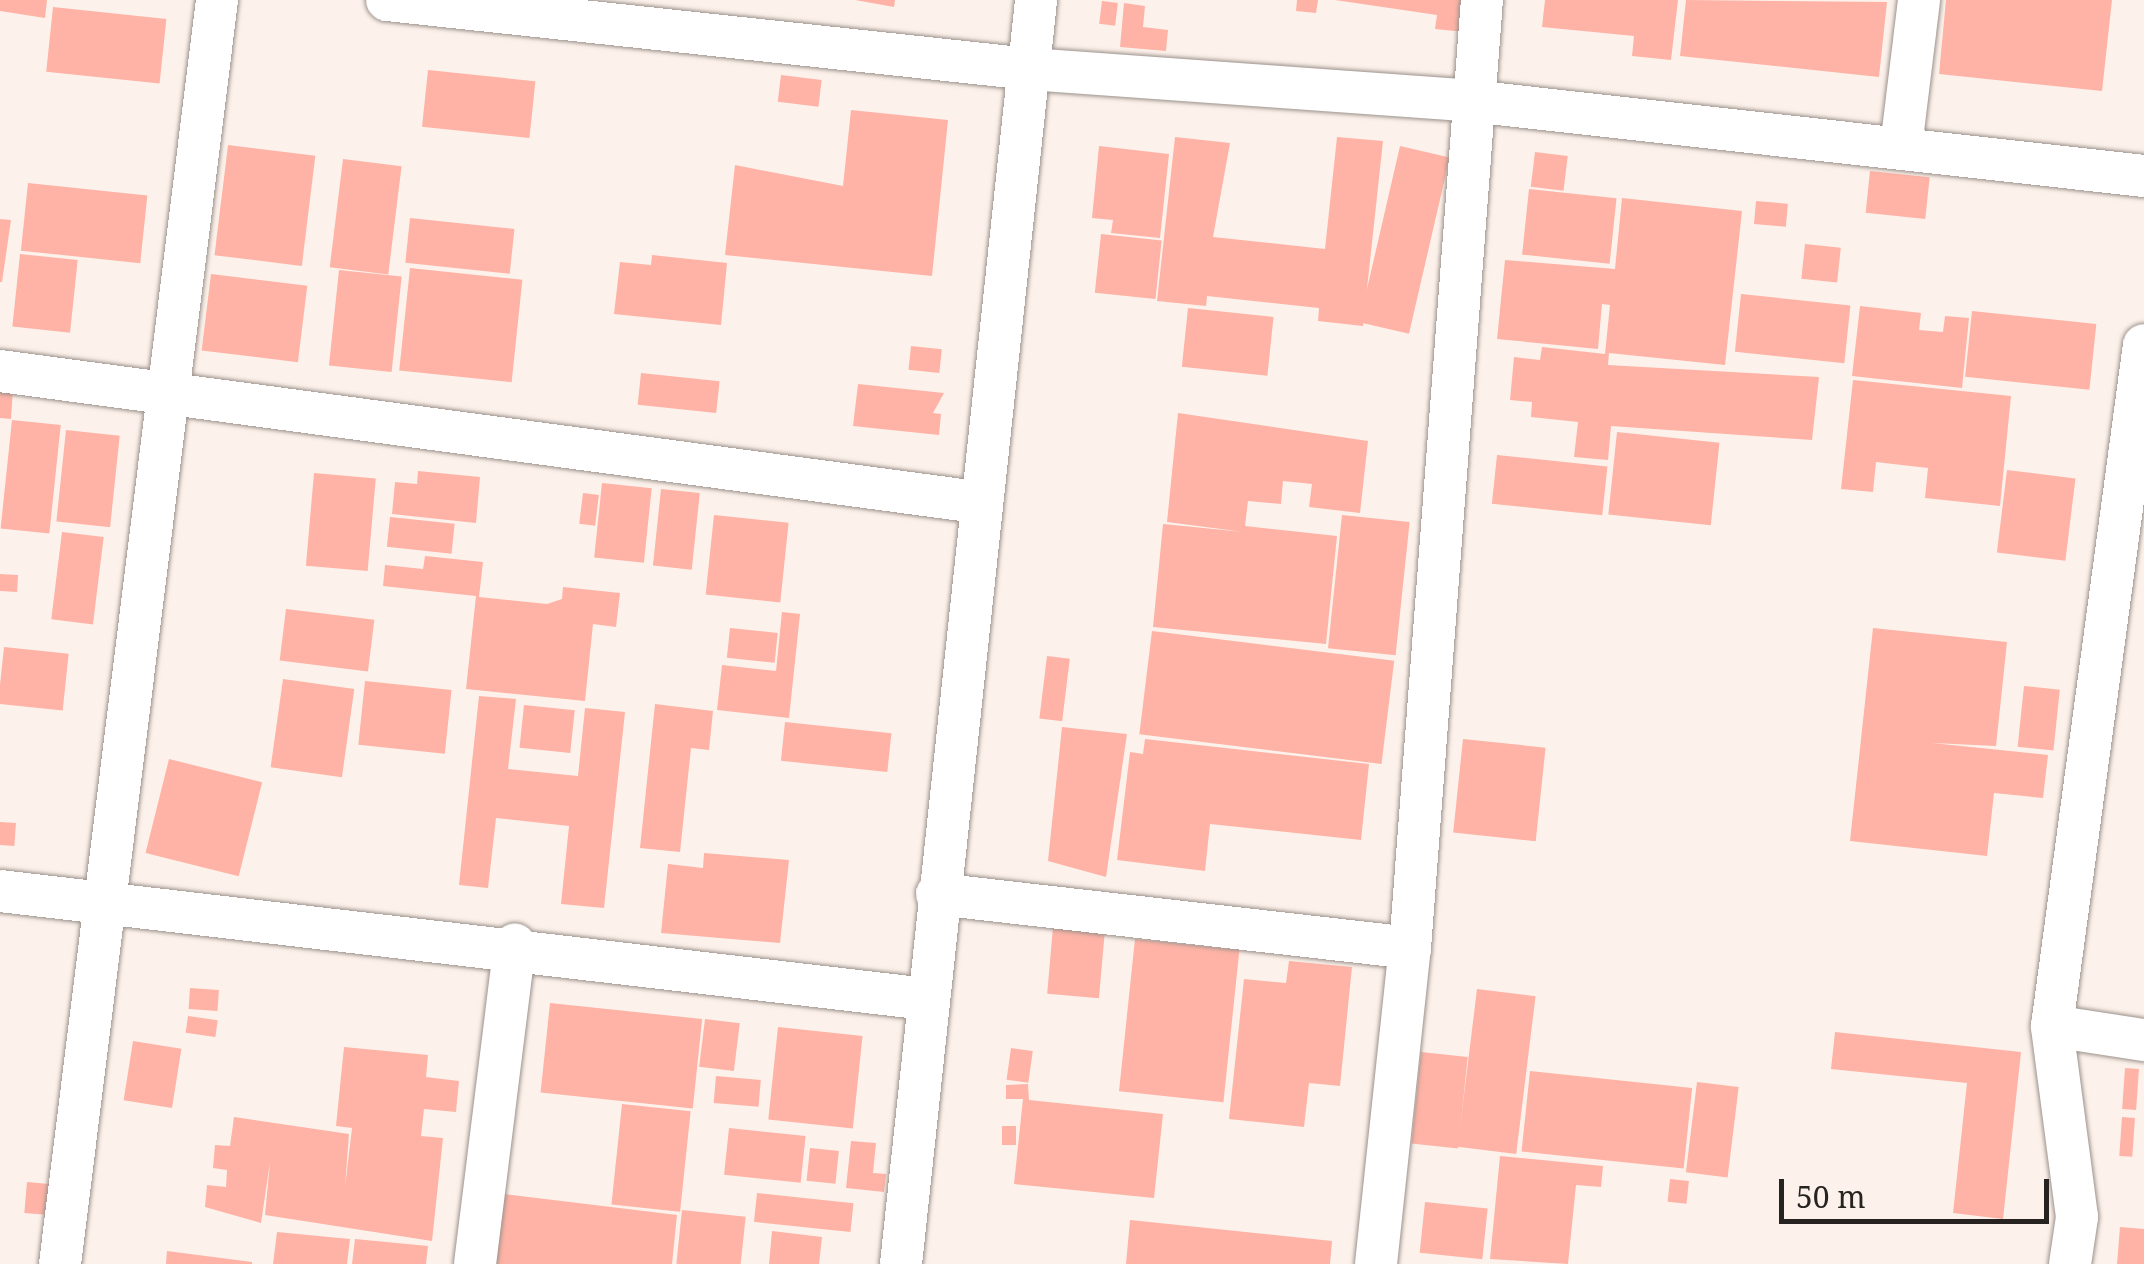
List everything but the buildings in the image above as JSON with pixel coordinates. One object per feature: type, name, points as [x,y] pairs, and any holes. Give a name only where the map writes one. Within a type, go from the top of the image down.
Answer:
[{"type":"street","points":[[60,1264],[110,898],[217,0]]},
{"type":"street","points":[[388,0],[1029,69],[1470,101],[2144,176]]},
{"type":"street","points":[[902,1264],[976,502],[1036,0]]},
{"type":"street","points":[[1376,1264],[1410,948],[1470,101],[1482,0]]},
{"type":"street","points":[[1901,147],[1919,0]]},
{"type":"street","points":[[2070,1264],[2077,1217],[2052,1026],[2144,345]]},
{"type":"street","points":[[0,371],[171,390],[976,502]]},
{"type":"street","points":[[0,891],[110,898],[514,944],[926,999]]},
{"type":"street","points":[[936,894],[1410,948]]},
{"type":"street","points":[[476,1264],[514,944]]},
{"type":"street","points":[[2052,1026],[2144,1040]]}]
